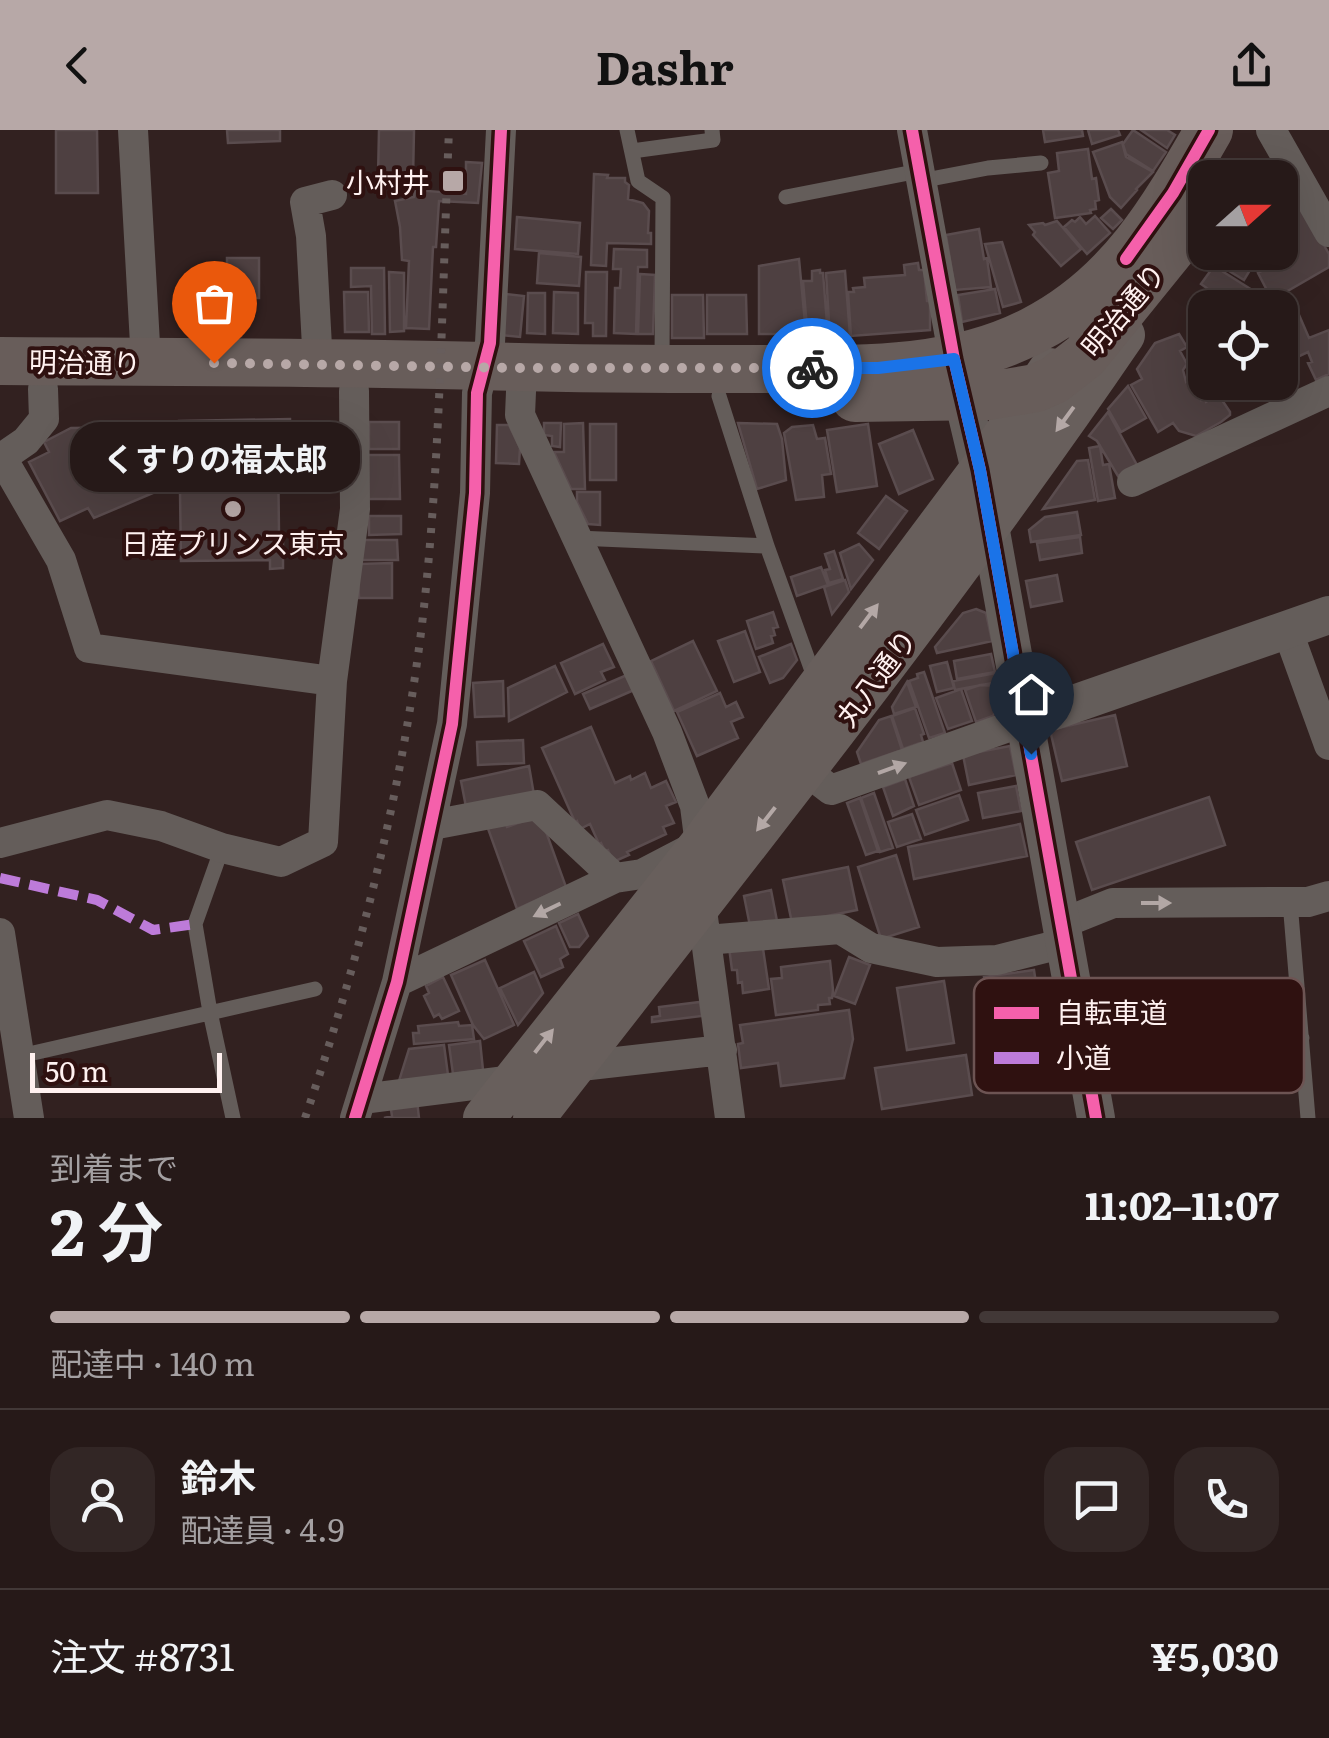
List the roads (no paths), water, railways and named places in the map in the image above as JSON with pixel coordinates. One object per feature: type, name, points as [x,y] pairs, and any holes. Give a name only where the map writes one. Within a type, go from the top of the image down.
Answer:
[{"type":"main road","name":"明治通り","points":[[22,389],[336,378],[501,380],[719,396],[958,378],[1001,344],[1031,332],[1094,290],[1126,259],[1173,192],[1209,130]]},
{"type":"main road","points":[[1228,160],[1244,130]]},
{"type":"main road","name":"明治通り","points":[[501,380],[662,369],[878,368],[1036,388],[1054,380],[1084,356],[1188,226]]},
{"type":"main road","name":"丸八通り","points":[[534,1118],[572,1067],[703,922],[805,770],[990,526],[1144,306],[1188,231]]},
{"type":"main road","name":"丸八通り","points":[[484,1118],[700,844],[980,470],[1126,259]]},
{"type":"main road","name":"明治通り","points":[[0,361],[146,362],[336,378]]},
{"type":"street","points":[[133,130],[146,362]]},
{"type":"street","points":[[501,130],[490,343],[501,380],[667,732],[695,806],[703,922],[730,1118]]},
{"type":"street","points":[[912,130],[958,378],[980,470],[1071,978]]},
{"type":"street","points":[[1271,130],[1329,232]]},
{"type":"street","points":[[0,843],[106,814],[162,826],[222,848],[281,862],[324,842],[332,681],[355,509],[305,202],[332,195]]},
{"type":"street","points":[[501,380],[474,493],[452,724],[397,982],[358,1108],[513,1080]]},
{"type":"street","points":[[22,389],[44,419],[26,441],[1,458],[61,560],[88,648],[332,681]]},
{"type":"street","points":[[1132,482],[1329,391]]},
{"type":"street","points":[[805,770],[830,790],[1329,614]]},
{"type":"street","points":[[1287,630],[1329,746]]},
{"type":"street","points":[[432,825],[538,805],[615,878]]},
{"type":"street","points":[[397,982],[615,878],[642,874],[700,844]]},
{"type":"street","points":[[703,922],[840,929],[871,948],[937,962],[998,960],[1064,933],[1112,903],[1308,902],[1329,896]]},
{"type":"street","points":[[0,933],[13,1062],[29,1118]]},
{"type":"street","points":[[572,1067],[722,1050]]},
{"type":"street","points":[[1091,1093],[1096,1118]]},
{"type":"lane","points":[[627,130],[638,181],[663,198],[662,369]]},
{"type":"lane","points":[[632,152],[713,140],[712,130]]},
{"type":"lane","points":[[786,197],[919,176],[1040,163]]},
{"type":"lane","points":[[719,396],[817,686]]},
{"type":"lane","points":[[577,538],[767,546]]},
{"type":"lane","points":[[222,848],[195,924],[234,1118]]},
{"type":"lane","points":[[1290,902],[1297,978]]},
{"type":"lane","points":[[13,1062],[314,989]]},
{"type":"lane","points":[[1304,1065],[1308,1118]]},
{"type":"railway","points":[[305,1118],[378,870],[414,680],[434,495],[449,130]]},
{"type":"place","name":"小村井","points":[[453,181]]},
{"type":"place","name":"くすりの福太郎","points":[[214,363]]},
{"type":"place","name":"日産プリンス東京","points":[[233,509]]}]
